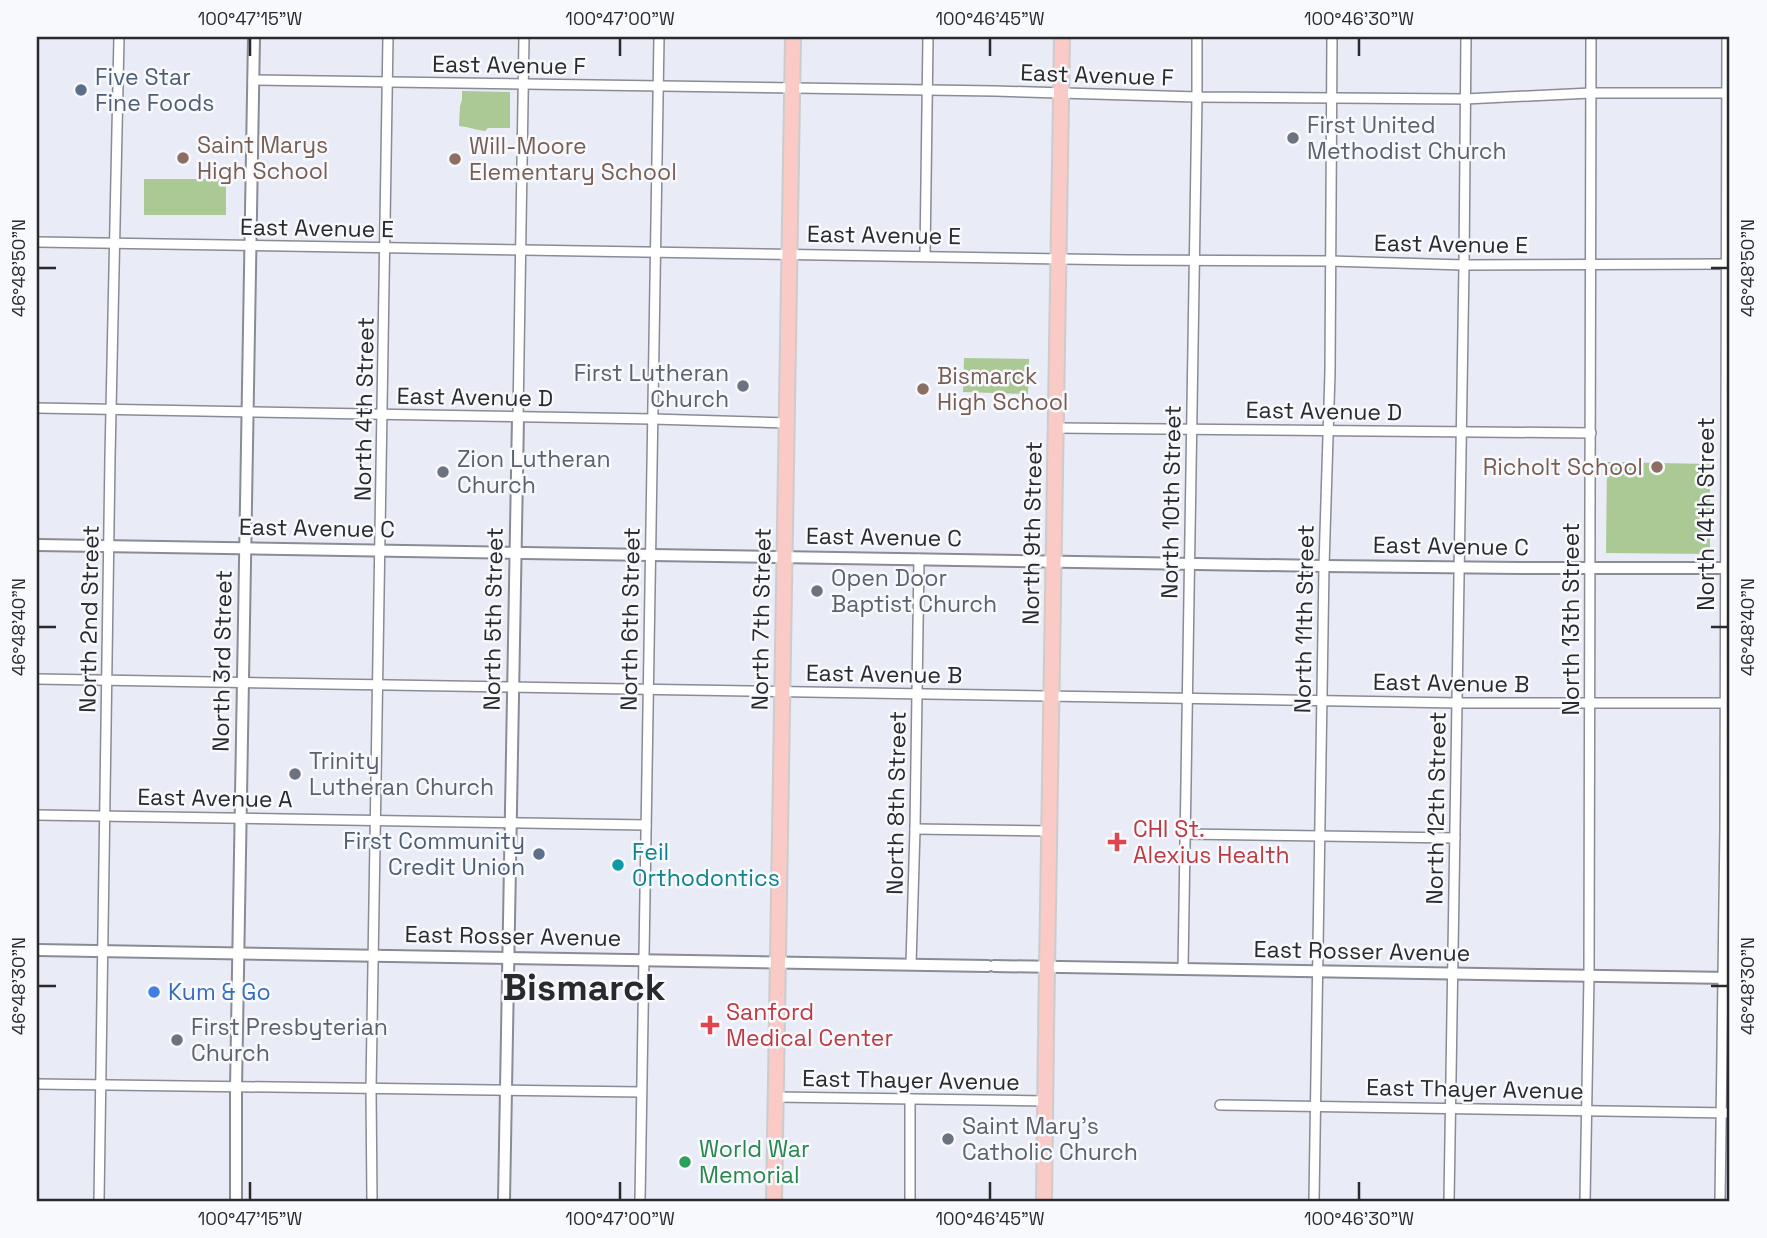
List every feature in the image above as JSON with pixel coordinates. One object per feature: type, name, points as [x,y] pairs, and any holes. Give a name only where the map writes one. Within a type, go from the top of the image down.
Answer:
[{"type":"main road","name":"North 7th Street","points":[[774,1201],[793,37]]},
{"type":"main road","name":"North 9th Street","points":[[1044,1201],[1061,258],[1062,37]]},
{"type":"street","name":"North 2nd Street","points":[[99,1201],[118,37]]},
{"type":"street","name":"North 3rd Street","points":[[236,1201],[254,37]]},
{"type":"street","name":"North 4th Street","points":[[372,1201],[371,1089],[388,37]]},
{"type":"street","name":"North 5th Street","points":[[504,1201],[524,37]]},
{"type":"street","name":"North 6th Street","points":[[640,1201],[659,37]]},
{"type":"street","points":[[925,255],[928,37]]},
{"type":"street","name":"North 10th Street","points":[[1183,969],[1197,37]]},
{"type":"street","name":"North 11th Street","points":[[1314,1201],[1324,566],[1330,372],[1332,37]]},
{"type":"street","name":"North 12th Street","points":[[1449,1201],[1466,37]]},
{"type":"street","name":"North 13th Street","points":[[1585,1201],[1589,976],[1591,37]]},
{"type":"street","name":"North 14th Street","points":[[1720,1201],[1726,1113],[1727,978],[1727,37]]},
{"type":"street","name":"East Avenue F","points":[[253,80],[927,90],[1197,97],[1465,99],[1591,93],[1728,93]]},
{"type":"street","name":"East Avenue E","points":[[37,242],[1464,265],[1728,264]]},
{"type":"street","name":"East Avenue D","points":[[37,408],[788,423]]},
{"type":"street","name":"East Avenue D","points":[[1056,428],[1591,433]]},
{"type":"street","name":"East Avenue C","points":[[37,545],[1324,566],[1728,568]]},
{"type":"street","name":"North 8th Street","points":[[911,964],[919,559]]},
{"type":"street","name":"East Avenue B","points":[[37,680],[1458,703],[1728,703]]},
{"type":"street","name":"East Avenue A","points":[[37,815],[646,825]]},
{"type":"street","points":[[915,829],[1050,831]]},
{"type":"street","points":[[1185,834],[1455,838]]},
{"type":"street","name":"East Rosser Avenue","points":[[37,950],[1727,978]]},
{"type":"street","points":[[37,1084],[641,1092]]},
{"type":"street","name":"East Thayer Avenue","points":[[776,1097],[1045,1101]]},
{"type":"street","points":[[910,1098],[910,1201]]},
{"type":"street","name":"East Thayer Avenue","points":[[1220,1105],[1726,1113]]},
{"type":"green space","points":[[462,91],[510,92],[510,128],[488,128],[485,131],[459,126]]},
{"type":"green space","points":[[144,179],[226,179],[226,215],[144,215]]},
{"type":"green space","points":[[964,358],[1029,359],[1028,394],[963,392]]},
{"type":"green space","points":[[1607,462],[1710,464],[1710,554],[1606,553]]},
{"type":"place","name":"Five Star Fine Foods","points":[[81,90]]},
{"type":"place","name":"First United Methodist Church","points":[[1293,138]]},
{"type":"place","name":"Saint Marys High School","points":[[183,158]]},
{"type":"place","name":"Will-Moore Elementary School","points":[[455,159]]},
{"type":"place","name":"First Lutheran Church","points":[[743,386]]},
{"type":"place","name":"Bismarck High School","points":[[923,389]]},
{"type":"place","name":"Richolt School","points":[[1657,467]]},
{"type":"place","name":"Zion Lutheran Church","points":[[443,472]]},
{"type":"place","name":"Open Door Baptist Church","points":[[817,591]]},
{"type":"place","name":"Trinity Lutheran Church","points":[[295,774]]},
{"type":"place","name":"CHI St. Alexius Health","points":[[1117,842]]},
{"type":"place","name":"First Community Credit Union","points":[[539,854]]},
{"type":"place","name":"Feil Orthodontics","points":[[618,865]]},
{"type":"place","name":"Kum & Go","points":[[154,992]]},
{"type":"place","name":"Sanford Medical Center","points":[[710,1025]]},
{"type":"place","name":"First Presbyterian Church","points":[[177,1040]]},
{"type":"place","name":"Saint Mary's Catholic Church","points":[[948,1139]]},
{"type":"place","name":"World War Memorial","points":[[685,1162]]},
{"type":"district","name":"Bismarck","points":[[584,987]]}]
